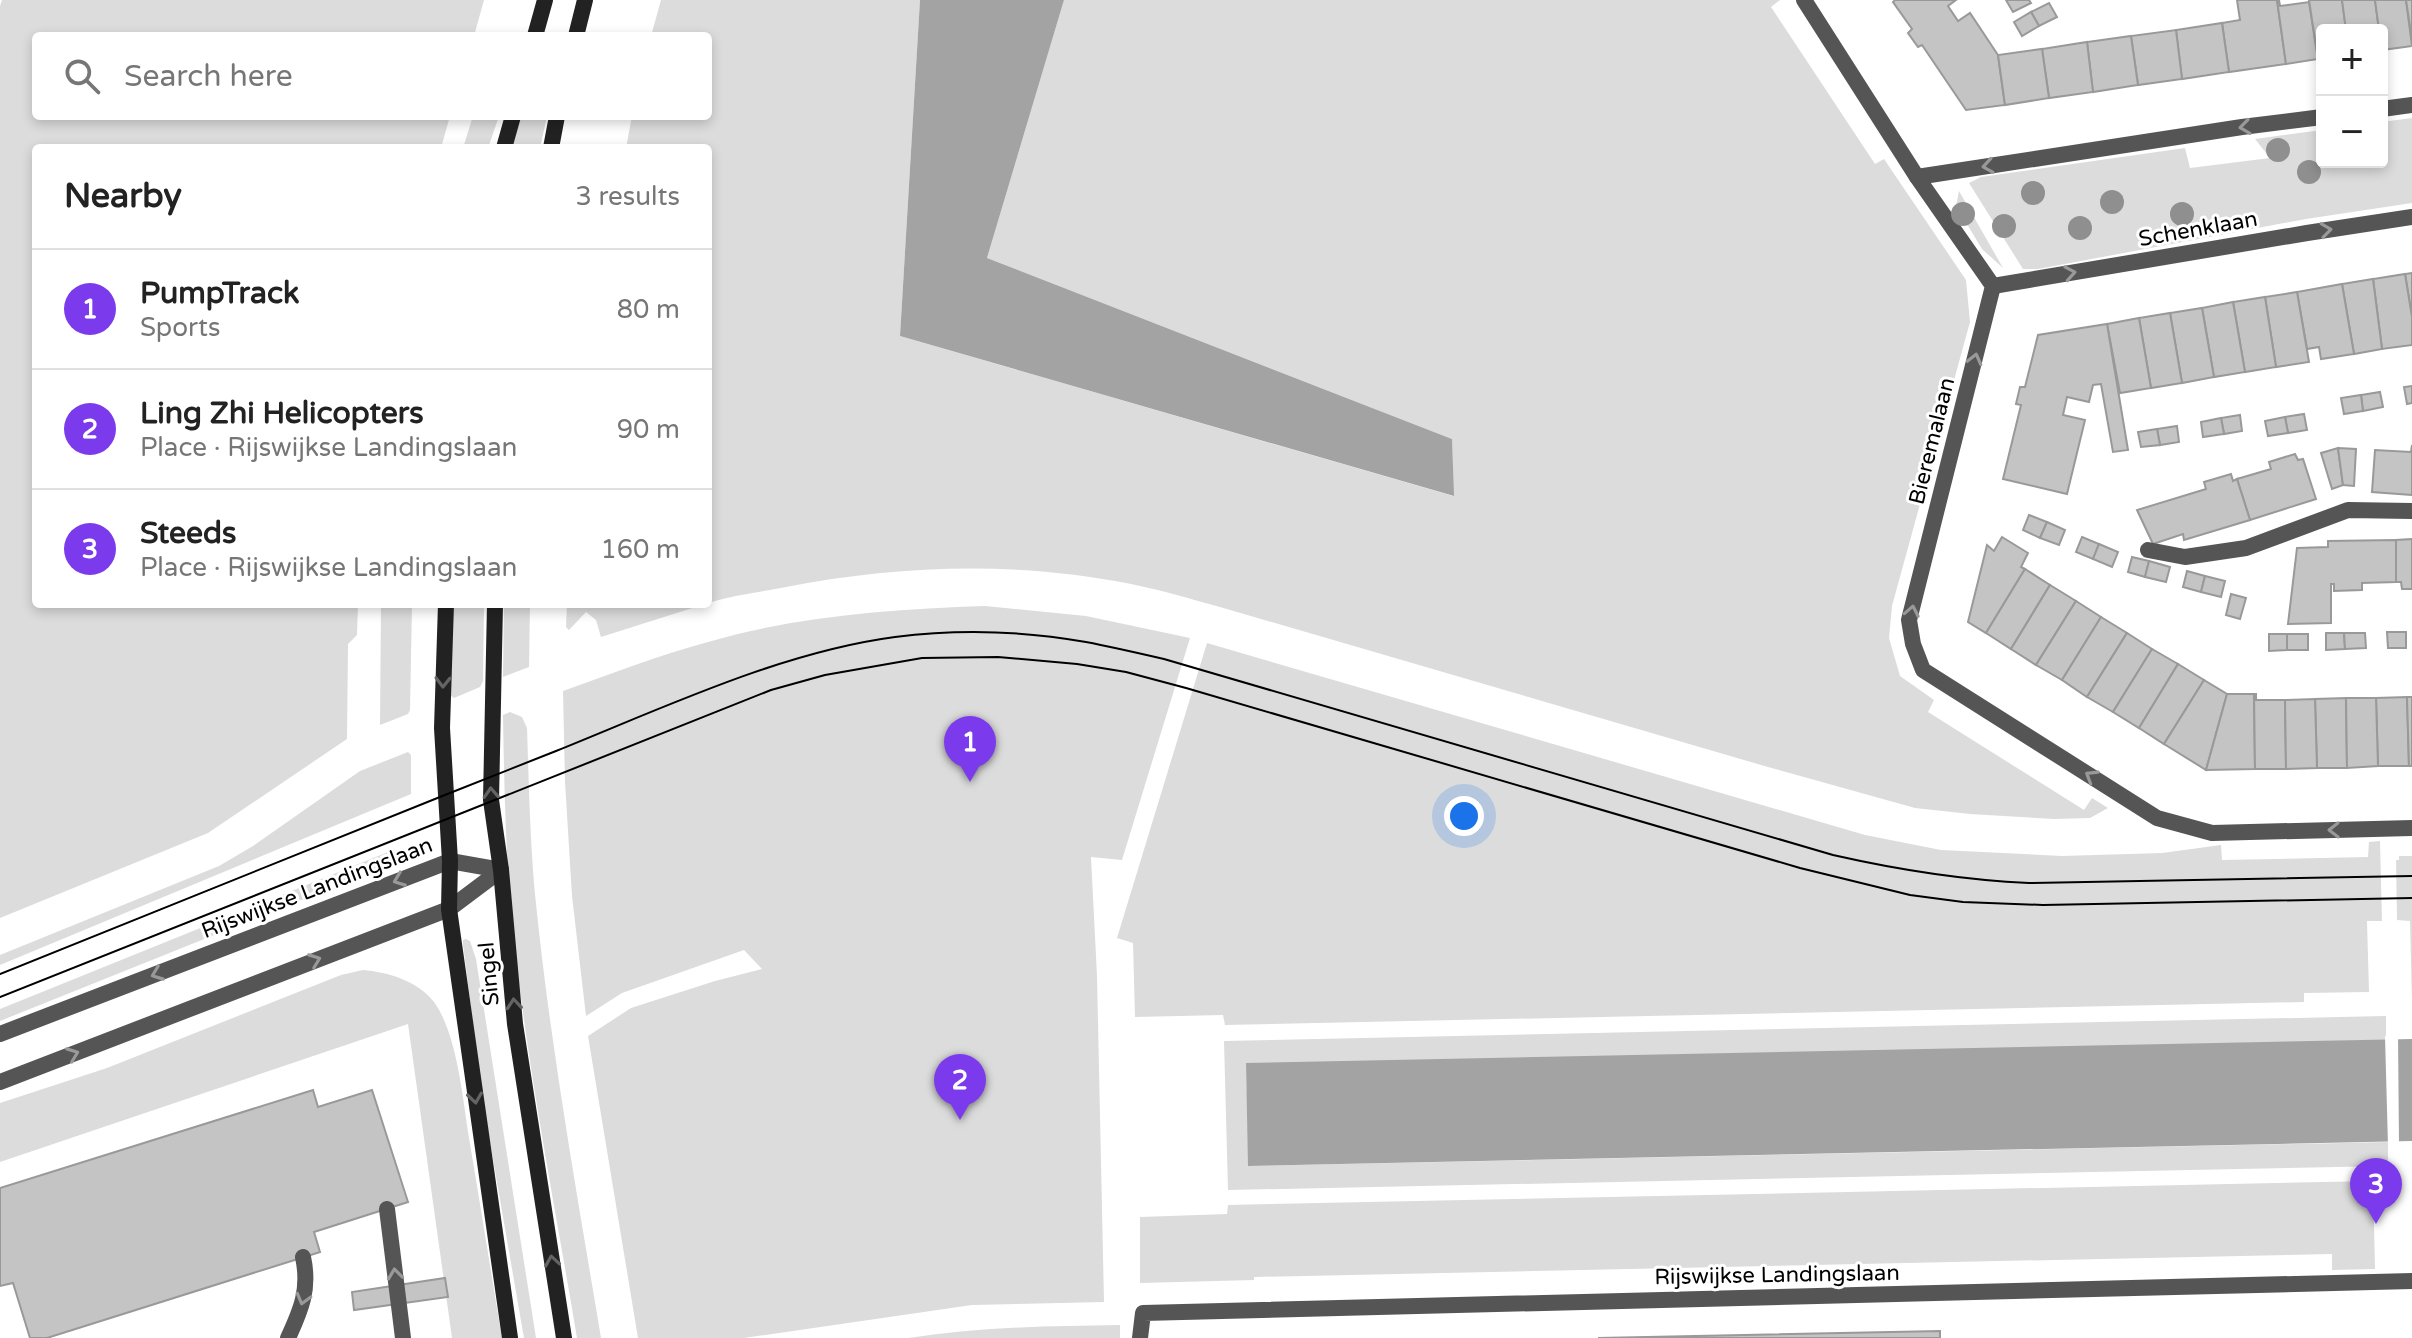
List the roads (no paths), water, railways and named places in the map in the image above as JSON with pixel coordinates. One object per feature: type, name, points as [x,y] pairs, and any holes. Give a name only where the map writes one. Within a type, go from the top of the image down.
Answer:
[{"type":"main road","points":[[536,32],[545,0]]},
{"type":"main road","points":[[577,32],[585,0]]},
{"type":"main road","points":[[505,144],[512,120]]},
{"type":"main road","points":[[552,144],[556,120]]},
{"type":"main road","name":"Singel","points":[[446,608],[442,728],[450,861],[449,909],[510,1338]]},
{"type":"main road","name":"Singel","points":[[495,608],[491,800],[501,870],[515,1024],[564,1338]]},
{"type":"street","points":[[1804,0],[1917,177],[1993,286]]},
{"type":"street","points":[[2388,108],[2412,105]]},
{"type":"street","points":[[1917,177],[2316,118]]},
{"type":"street","name":"Schenklaan","points":[[1993,286],[2412,217]]},
{"type":"street","name":"Bieremalaan","points":[[1993,286],[1909,620],[1913,644],[1923,670],[2157,818],[2212,833],[2412,828]]},
{"type":"street","points":[[2148,550],[2185,557],[2246,548],[2348,510],[2412,511]]},
{"type":"street","name":"Rijswijkse Landingslaan","points":[[0,1034],[450,861],[501,870]]},
{"type":"street","points":[[0,1082],[449,909],[501,870]]},
{"type":"street","points":[[387,1209],[403,1338]]},
{"type":"street","points":[[288,1338],[307,1285],[303,1257]]},
{"type":"street","name":"Rijswijkse Landingslaan","points":[[1140,1338],[1143,1313],[2412,1281]]},
{"type":"tram line","points":[[0,974],[766,668],[852,644],[942,633],[1039,635],[1164,659],[1833,855],[1906,870],[2029,883],[2412,876]]},
{"type":"tram line","points":[[0,997],[771,690],[825,675],[922,658],[998,657],[1126,672],[1800,868],[1910,895],[1963,902],[2043,905],[2412,898]]},
{"type":"place","name":"PumpTrack","points":[[970,782]]},
{"type":"place","name":"Ling Zhi Helicopters","points":[[960,1120]]},
{"type":"place","name":"Steeds","points":[[2376,1224]]}]
